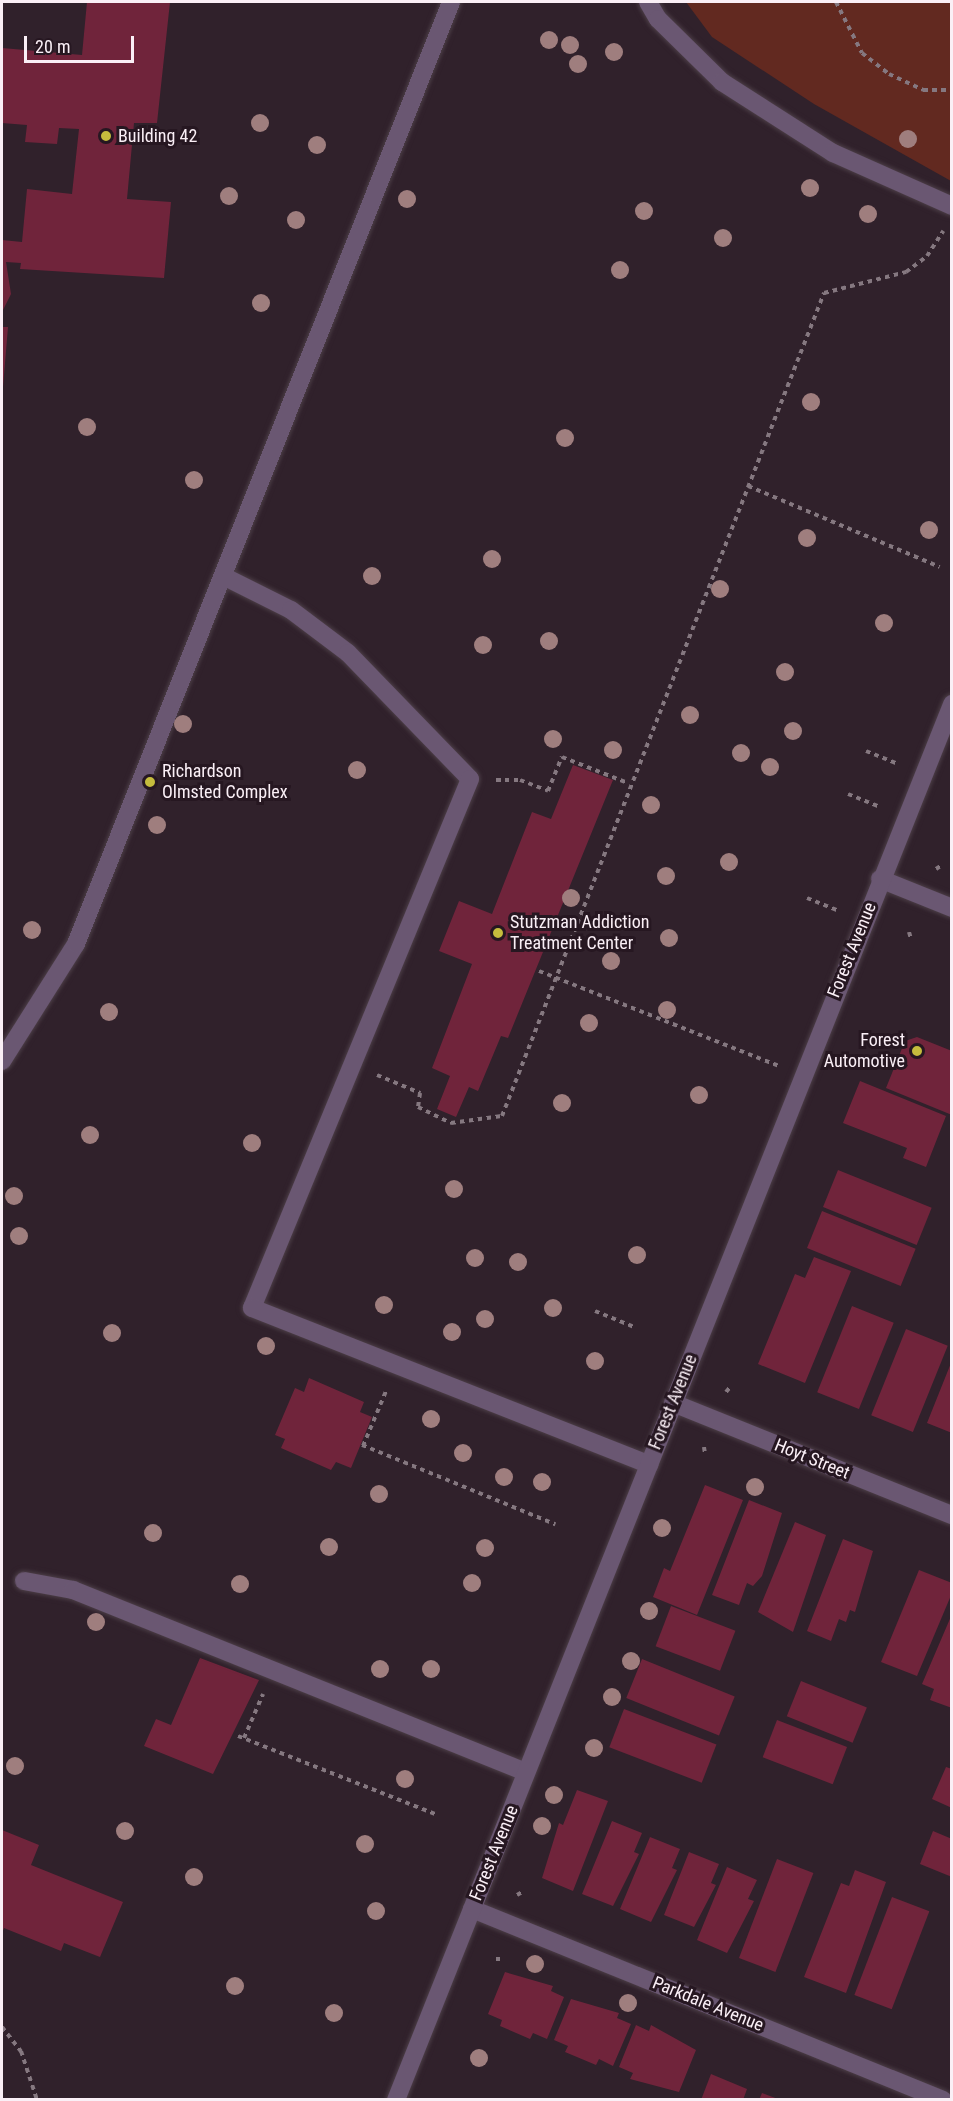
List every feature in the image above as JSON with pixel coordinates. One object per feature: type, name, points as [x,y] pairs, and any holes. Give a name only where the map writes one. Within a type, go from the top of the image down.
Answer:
[{"type":"street","points":[[2,1061],[76,944],[451,2]]},
{"type":"street","points":[[648,2],[658,19],[722,82],[833,153],[951,206]]},
{"type":"street","points":[[223,576],[291,610],[348,653],[470,779],[252,1308],[649,1464]]},
{"type":"street","name":"Forest Avenue","points":[[396,2100],[951,704]]},
{"type":"street","points":[[880,879],[951,908]]},
{"type":"street","name":"Hoyt Street","points":[[673,1402],[951,1515]]},
{"type":"street","points":[[24,1581],[73,1590],[526,1773]]},
{"type":"street","name":"Parkdale Avenue","points":[[472,1909],[943,2100]]},
{"type":"path","points":[[836,2],[847,32],[889,74],[922,90],[951,92]]},
{"type":"path","points":[[373,1074],[420,1093],[418,1107],[451,1123],[502,1116],[612,841],[628,783],[824,293],[906,272],[927,256],[944,230]]},
{"type":"path","points":[[748,486],[940,567]]},
{"type":"path","points":[[866,751],[896,763]]},
{"type":"path","points":[[520,780],[548,791],[562,757],[628,783]]},
{"type":"path","points":[[848,794],[879,806]]},
{"type":"path","points":[[936,869],[942,865]]},
{"type":"path","points":[[807,898],[836,909]]},
{"type":"path","points":[[909,932],[911,939]]},
{"type":"path","points":[[539,971],[774,1064]]},
{"type":"path","points":[[595,1311],[634,1327]]},
{"type":"path","points":[[389,1382],[362,1446],[555,1524]]},
{"type":"path","points":[[726,1392],[731,1386]]},
{"type":"path","points":[[704,1447],[705,1454]]},
{"type":"path","points":[[244,1738],[265,1689]]},
{"type":"path","points":[[238,1736],[438,1815]]},
{"type":"path","points":[[517,1895],[524,1891]]},
{"type":"path","points":[[498,1954],[498,1961]]},
{"type":"path","points":[[2,2027],[21,2051],[37,2100]]},
{"type":"shaded area","points":[[686,2],[951,2],[951,181],[814,104],[712,37]]},
{"type":"building","name":"Building 42","points":[[87,2],[170,2],[157,123],[134,123],[127,199],[171,202],[164,278],[20,269],[21,263],[6,262],[11,294],[2,312],[2,240],[22,242],[27,189],[72,194],[79,129],[59,128],[57,144],[25,142],[27,125],[2,123],[2,48],[82,55]]},
{"type":"building","points":[[2,327],[8,327],[3,387],[2,387]]},
{"type":"building","name":"Stutzman Addiction Treatment Center","points":[[573,765],[613,780],[508,1038],[501,1036],[478,1091],[469,1087],[456,1117],[437,1109],[450,1076],[432,1068],[472,964],[439,951],[459,901],[492,914],[532,812],[551,819]]},
{"type":"building","points":[[917,1037],[952,1051],[952,1115],[886,1088],[905,1041]]},
{"type":"building","points":[[860,1081],[946,1116],[926,1167],[903,1158],[907,1148],[843,1123]]},
{"type":"building","points":[[838,1170],[932,1208],[917,1245],[823,1207]]},
{"type":"building","points":[[822,1211],[916,1249],[901,1286],[807,1248]]},
{"type":"building","points":[[814,1257],[851,1271],[805,1383],[758,1364],[795,1274],[805,1278]]},
{"type":"building","points":[[852,1306],[894,1323],[859,1409],[817,1392]]},
{"type":"building","points":[[906,1329],[948,1346],[913,1432],[871,1415]]},
{"type":"building","points":[[952,1363],[952,1433],[927,1423]]},
{"type":"building","points":[[309,1378],[364,1402],[360,1412],[372,1417],[351,1468],[336,1462],[331,1470],[281,1448],[285,1439],[275,1435],[295,1388],[304,1392]]},
{"type":"building","points":[[705,1485],[743,1500],[697,1615],[653,1597],[664,1568],[670,1571]]},
{"type":"building","points":[[749,1500],[782,1513],[762,1576],[753,1586],[747,1583],[739,1605],[712,1595]]},
{"type":"building","points":[[795,1522],[826,1535],[793,1632],[758,1612]]},
{"type":"building","points":[[843,1539],[873,1551],[855,1612],[850,1610],[846,1622],[839,1619],[831,1641],[807,1631]]},
{"type":"building","points":[[919,1570],[952,1583],[952,1593],[917,1676],[881,1662]]},
{"type":"building","points":[[671,1606],[735,1631],[720,1671],[656,1646]]},
{"type":"building","points":[[952,1614],[952,1708],[930,1700],[934,1689],[922,1684]]},
{"type":"building","points":[[200,1658],[259,1680],[213,1774],[144,1746],[156,1719],[171,1725]]},
{"type":"building","points":[[642,1659],[735,1696],[719,1735],[626,1698]]},
{"type":"building","points":[[801,1681],[867,1708],[853,1743],[787,1716]]},
{"type":"building","points":[[624,1709],[716,1744],[702,1783],[609,1747]]},
{"type":"building","points":[[777,1720],[847,1747],[833,1784],[763,1757]]},
{"type":"building","points":[[946,1767],[952,1769],[952,1808],[932,1799]]},
{"type":"building","points":[[577,1790],[608,1801],[573,1891],[542,1878],[559,1823],[563,1825]]},
{"type":"building","points":[[612,1821],[642,1833],[634,1852],[639,1854],[613,1906],[582,1894]]},
{"type":"building","points":[[2,1830],[39,1845],[31,1865],[123,1902],[100,1957],[64,1943],[61,1951],[4,1928],[2,1933]]},
{"type":"building","points":[[933,1831],[952,1839],[952,1877],[920,1864]]},
{"type":"building","points":[[650,1837],[680,1849],[672,1868],[677,1870],[651,1922],[620,1909]]},
{"type":"building","points":[[689,1852],[719,1864],[711,1883],[716,1885],[694,1927],[664,1915]]},
{"type":"building","points":[[777,1859],[813,1873],[775,1972],[739,1958]]},
{"type":"building","points":[[727,1867],[757,1880],[748,1899],[754,1901],[727,1953],[697,1940]]},
{"type":"building","points":[[855,1870],[886,1882],[846,1993],[804,1977],[841,1883],[849,1886]]},
{"type":"building","points":[[892,1897],[929,1911],[892,2009],[854,1995]]},
{"type":"building","points":[[505,1972],[553,1986],[551,1991],[564,1997],[547,2039],[533,2033],[530,2039],[500,2026],[502,2020],[488,2014]]},
{"type":"building","points":[[571,1999],[619,2013],[617,2018],[631,2024],[613,2066],[599,2059],[596,2065],[565,2052],[568,2046],[554,2040]]},
{"type":"building","points":[[636,2025],[649,2031],[651,2025],[696,2050],[679,2092],[630,2079],[633,2073],[619,2067]]},
{"type":"building","points":[[711,2074],[747,2089],[743,2100],[701,2100]]},
{"type":"building","points":[[762,2093],[778,2099],[778,2100],[759,2100]]},
{"type":"place","name":"Building 42","points":[[106,136]]},
{"type":"place","name":"Richardson Olmsted Complex","points":[[150,782]]},
{"type":"place","name":"Stutzman Addiction Treatment Center","points":[[498,933]]},
{"type":"place","name":"Forest Automotive","points":[[917,1051]]}]
